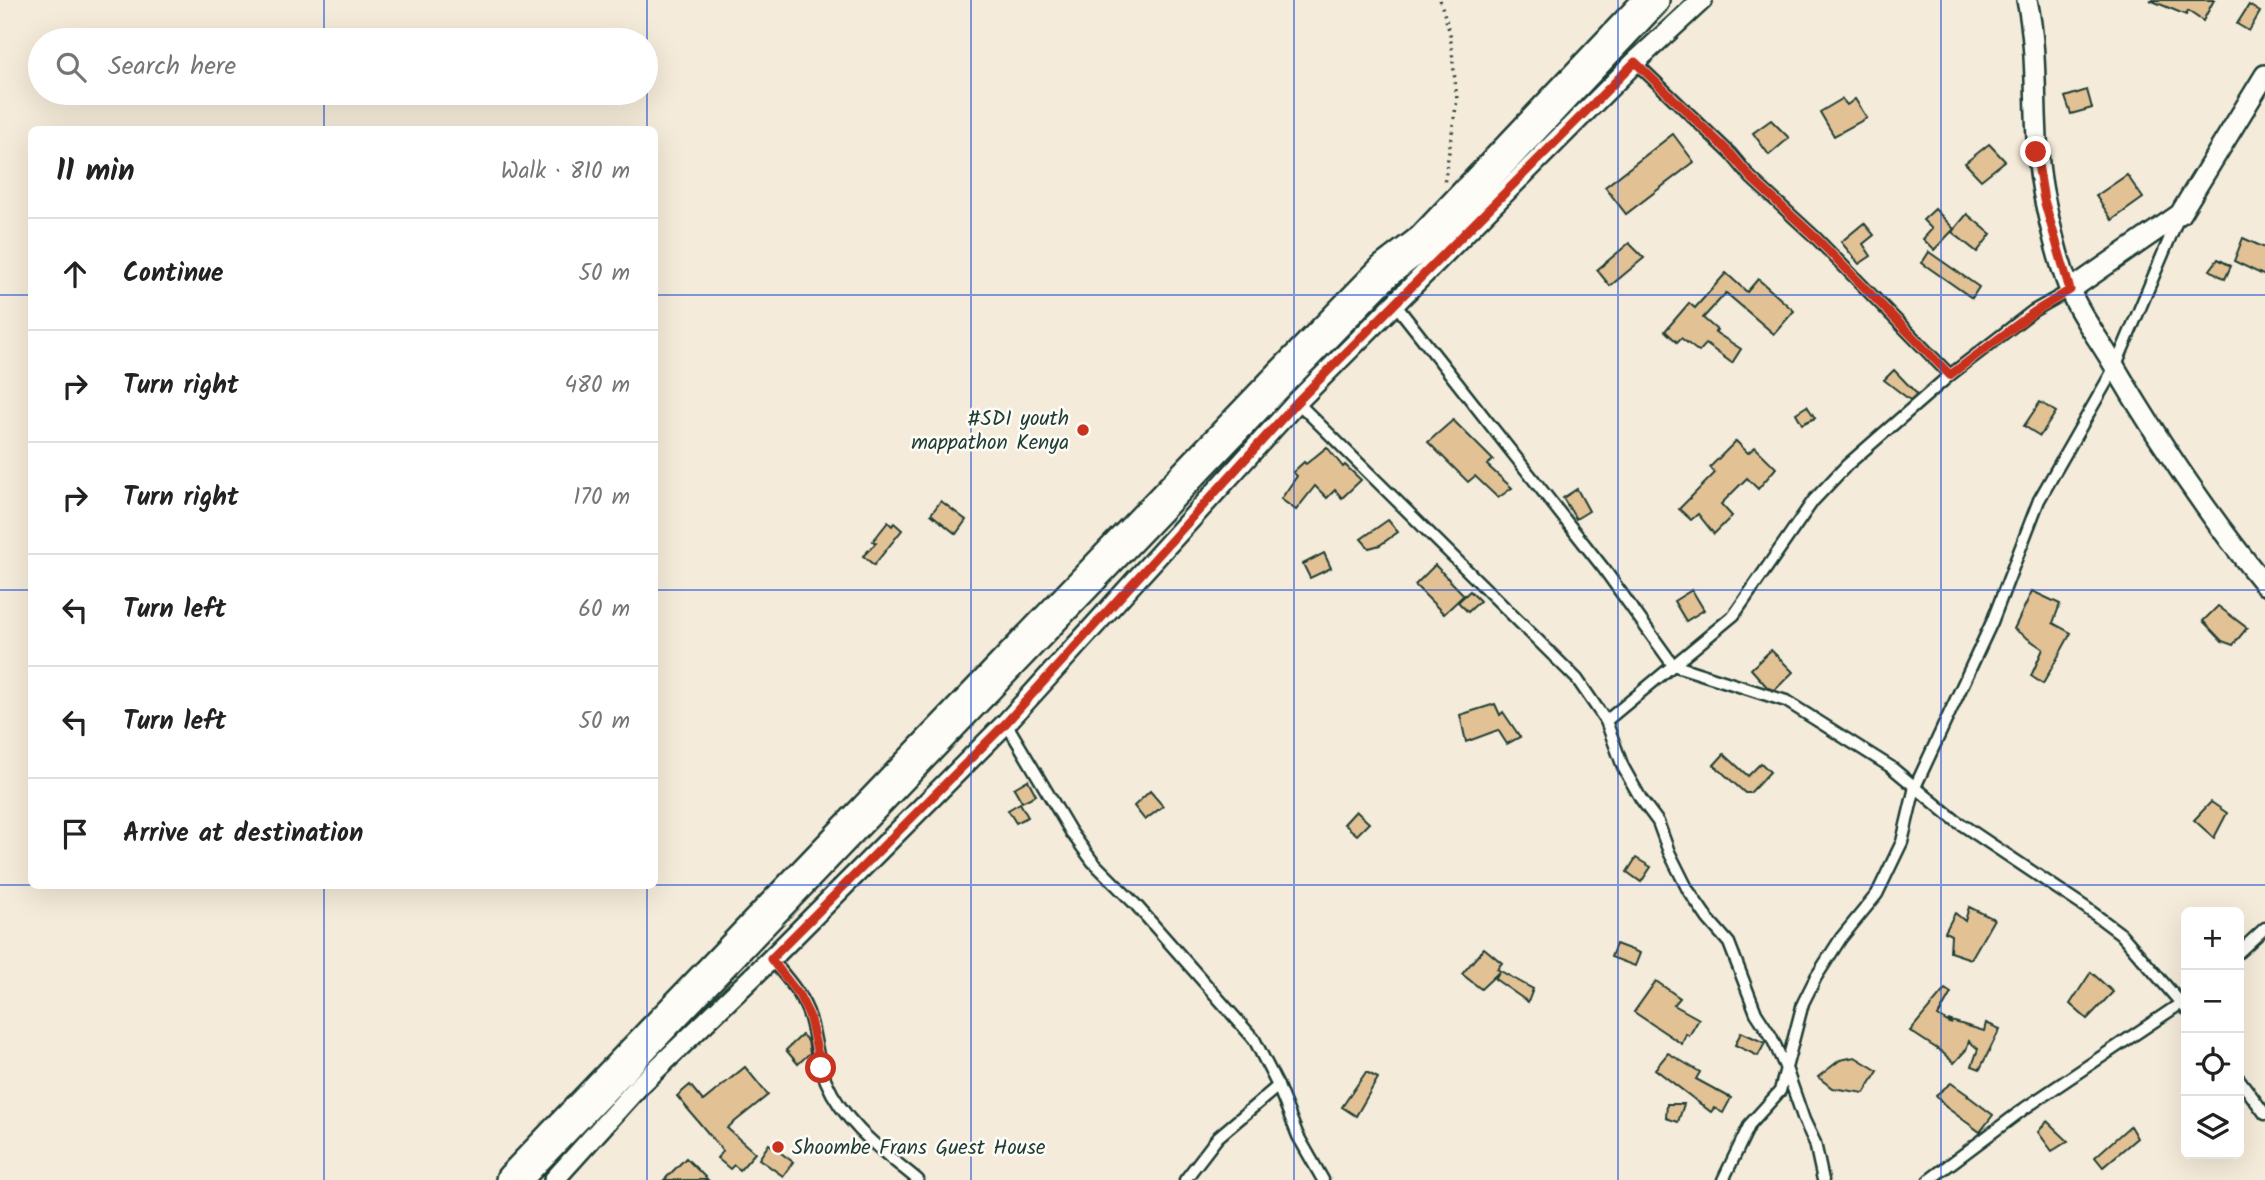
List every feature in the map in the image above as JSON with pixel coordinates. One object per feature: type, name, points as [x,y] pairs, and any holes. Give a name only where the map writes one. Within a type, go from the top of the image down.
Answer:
[{"type":"highway","points":[[1385,271],[1444,186],[1622,0]]},
{"type":"highway","points":[[513,1180],[1385,271],[1424,241],[1652,0]]},
{"type":"street","points":[[554,1180],[639,1086],[771,959],[1006,723],[1297,402],[1635,62],[1702,0]]},
{"type":"street","points":[[2027,0],[2035,91],[2036,152],[2044,200],[2070,290],[2164,447],[2241,556],[2265,585]]},
{"type":"street","points":[[2070,290],[2180,214],[2265,75]]},
{"type":"lane","points":[[1635,62],[1731,154],[1751,178],[1815,237],[1950,375]]},
{"type":"lane","points":[[1723,1180],[1749,1124],[1780,1091],[1803,1003],[1816,977],[1841,938],[1877,894],[1902,842],[1914,787],[1992,622],[2039,500],[2115,368],[2180,214]]},
{"type":"lane","points":[[1606,721],[1734,615],[1813,501],[1829,482],[1884,430],[1950,375],[2034,312],[2070,290]]},
{"type":"lane","points":[[1395,304],[1604,569],[1673,665],[1786,701],[1891,767],[1955,820],[2085,907],[2120,934],[2181,1000]]},
{"type":"lane","points":[[1297,402],[1577,679],[1606,721],[1623,767],[1641,799],[1658,821],[1669,852],[1688,890],[1708,919],[1730,943],[1756,1013],[1771,1036],[1787,1071],[1815,1143],[1823,1180]]},
{"type":"lane","points":[[1006,723],[1071,832],[1093,862],[1136,905],[1254,1039],[1278,1086],[1298,1136],[1323,1180]]},
{"type":"lane","points":[[2244,947],[2265,928]]},
{"type":"lane","points":[[771,959],[799,995],[809,1015],[826,1082],[836,1100],[858,1128],[918,1180]]},
{"type":"lane","points":[[1929,1180],[2025,1108],[2181,1007]]},
{"type":"lane","points":[[1185,1180],[1218,1137],[1278,1086]]},
{"type":"lane","points":[[2244,1086],[2265,1114]]},
{"type":"path","points":[[1440,0],[1450,33],[1457,100],[1444,186]]},
{"type":"building","points":[[2150,0],[2214,0],[2203,21],[2188,11],[2186,15]]},
{"type":"building","points":[[2249,5],[2260,12],[2249,31],[2237,24]]},
{"type":"building","points":[[2087,90],[2092,108],[2071,114],[2065,97]]},
{"type":"building","points":[[1842,99],[1847,105],[1855,99],[1867,118],[1834,136],[1820,112]]},
{"type":"building","points":[[1771,120],[1789,138],[1769,155],[1753,133]]},
{"type":"building","points":[[1673,134],[1694,162],[1626,214],[1605,187]]},
{"type":"building","points":[[1989,144],[2005,161],[1981,180],[1965,163]]},
{"type":"building","points":[[2127,175],[2143,198],[2112,220],[2096,196]]},
{"type":"building","points":[[1935,209],[1954,229],[1934,250],[1923,239],[1932,229],[1923,220]]},
{"type":"building","points":[[1967,214],[1991,234],[1977,252],[1952,232]]},
{"type":"building","points":[[1864,223],[1874,235],[1863,244],[1871,256],[1859,264],[1841,242]]},
{"type":"building","points":[[2243,238],[2265,248],[2265,276],[2234,261]]},
{"type":"building","points":[[1629,243],[1644,258],[1610,286],[1597,270]]},
{"type":"building","points":[[1929,252],[1979,287],[1972,298],[1922,263]]},
{"type":"building","points":[[2218,259],[2231,266],[2225,279],[2210,270]]},
{"type":"building","points":[[1726,273],[1747,292],[1758,279],[1794,311],[1774,334],[1726,293],[1703,318],[1717,330],[1715,332],[1741,349],[1732,363],[1706,344],[1699,352],[1681,338],[1677,342],[1665,331],[1689,303],[1695,308]]},
{"type":"building","points":[[1894,370],[1917,394],[1910,400],[1884,380]]},
{"type":"building","points":[[2040,402],[2056,412],[2040,436],[2024,426]]},
{"type":"building","points":[[1807,406],[1815,418],[1802,424],[1796,413]]},
{"type":"building","points":[[1453,420],[1493,460],[1487,465],[1512,488],[1498,498],[1475,476],[1468,482],[1428,442]]},
{"type":"building","points":[[1736,441],[1748,453],[1755,447],[1776,468],[1758,489],[1747,478],[1721,504],[1732,516],[1714,534],[1698,514],[1691,520],[1679,509],[1715,473],[1710,467]]},
{"type":"building","points":[[1327,447],[1343,467],[1345,465],[1361,480],[1342,498],[1335,490],[1327,498],[1315,486],[1296,510],[1281,499],[1297,476],[1293,472]]},
{"type":"building","points":[[1577,489],[1589,511],[1576,519],[1563,498]]},
{"type":"building","points":[[941,501],[966,520],[956,534],[931,514]]},
{"type":"building","points":[[1388,520],[1398,532],[1380,545],[1369,548],[1361,539]]},
{"type":"building","points":[[888,522],[892,526],[894,523],[902,530],[874,565],[863,556],[876,543],[873,541]]},
{"type":"building","points":[[1324,553],[1331,568],[1310,578],[1303,564]]},
{"type":"building","points":[[1435,565],[1464,595],[1444,614],[1415,585]]},
{"type":"building","points":[[1692,590],[1704,610],[1686,621],[1674,601]]},
{"type":"building","points":[[1470,591],[1480,601],[1468,612],[1458,602]]},
{"type":"building","points":[[2032,591],[2060,604],[2053,623],[2071,633],[2043,684],[2031,676],[2043,649],[2014,629]]},
{"type":"building","points":[[2218,606],[2247,628],[2233,645],[2222,641],[2203,621]]},
{"type":"building","points":[[1771,650],[1793,672],[1775,690],[1768,688],[1751,669]]},
{"type":"building","points":[[1495,704],[1500,715],[1503,712],[1520,737],[1507,744],[1498,730],[1466,742],[1460,715]]},
{"type":"building","points":[[1724,754],[1748,776],[1761,763],[1770,772],[1750,793],[1745,793],[1714,765]]},
{"type":"building","points":[[1028,780],[1036,795],[1022,802],[1014,788]]},
{"type":"building","points":[[1150,791],[1163,806],[1145,820],[1134,806]]},
{"type":"building","points":[[2211,802],[2227,813],[2214,838],[2194,820]]},
{"type":"building","points":[[1020,803],[1028,817],[1016,823],[1008,810]]},
{"type":"building","points":[[1356,811],[1369,823],[1357,835],[1344,824]]},
{"type":"building","points":[[1636,858],[1651,867],[1641,882],[1627,872]]},
{"type":"building","points":[[1969,907],[1994,919],[1971,959],[1950,952],[1951,935],[1945,932],[1955,913],[1965,921]]},
{"type":"building","points":[[1616,944],[1640,953],[1635,966],[1611,957]]},
{"type":"building","points":[[1484,948],[1502,963],[1497,969],[1533,989],[1528,1002],[1495,979],[1499,972],[1481,989],[1462,974]]},
{"type":"building","points":[[2091,972],[2113,992],[2087,1019],[2070,1004]]},
{"type":"building","points":[[1656,981],[1680,998],[1674,1005],[1699,1019],[1689,1036],[1686,1034],[1682,1044],[1634,1012]]},
{"type":"building","points":[[1945,989],[1951,993],[1938,1016],[1952,1024],[1948,1020],[1984,1031],[1986,1023],[2000,1029],[1980,1069],[1972,1066],[1978,1049],[1969,1041],[1966,1050],[1954,1063],[1910,1031]]},
{"type":"building","points":[[1741,1032],[1765,1043],[1758,1056],[1735,1045]]},
{"type":"building","points":[[802,1035],[808,1041],[810,1053],[798,1064],[786,1050]]},
{"type":"building","points":[[1668,1053],[1700,1072],[1696,1079],[1731,1098],[1723,1113],[1714,1108],[1711,1112],[1655,1069]]},
{"type":"building","points":[[1855,1057],[1878,1071],[1864,1093],[1832,1088],[1818,1077],[1840,1060]]},
{"type":"building","points":[[745,1067],[768,1095],[727,1128],[755,1153],[740,1170],[734,1165],[730,1169],[717,1158],[723,1151],[677,1096],[690,1085],[703,1101]]},
{"type":"building","points":[[1366,1072],[1378,1078],[1356,1116],[1342,1107]]},
{"type":"building","points":[[1951,1083],[1993,1115],[1980,1132],[1946,1107],[1936,1095]]},
{"type":"building","points":[[1667,1104],[1684,1104],[1678,1122],[1666,1118]]},
{"type":"building","points":[[2047,1121],[2068,1141],[2052,1151],[2038,1132]]},
{"type":"building","points":[[2130,1126],[2137,1138],[2103,1167],[2095,1157]]},
{"type":"building","points":[[769,1144],[793,1162],[783,1176],[759,1159]]},
{"type":"building","points":[[686,1158],[708,1180],[664,1180]]},
{"type":"place","name":"#SDI youth mappathon Kenya","points":[[1083,430]]},
{"type":"place","name":"Shoombe Frans Guest House","points":[[778,1147]]},
{"type":"route","points":[[821,1068],[809,1015],[799,995],[771,959],[1006,723],[1297,402],[1635,62],[1731,154],[1751,178],[1815,237],[1950,375],[2034,312],[2070,290],[2044,200],[2036,152]]}]
